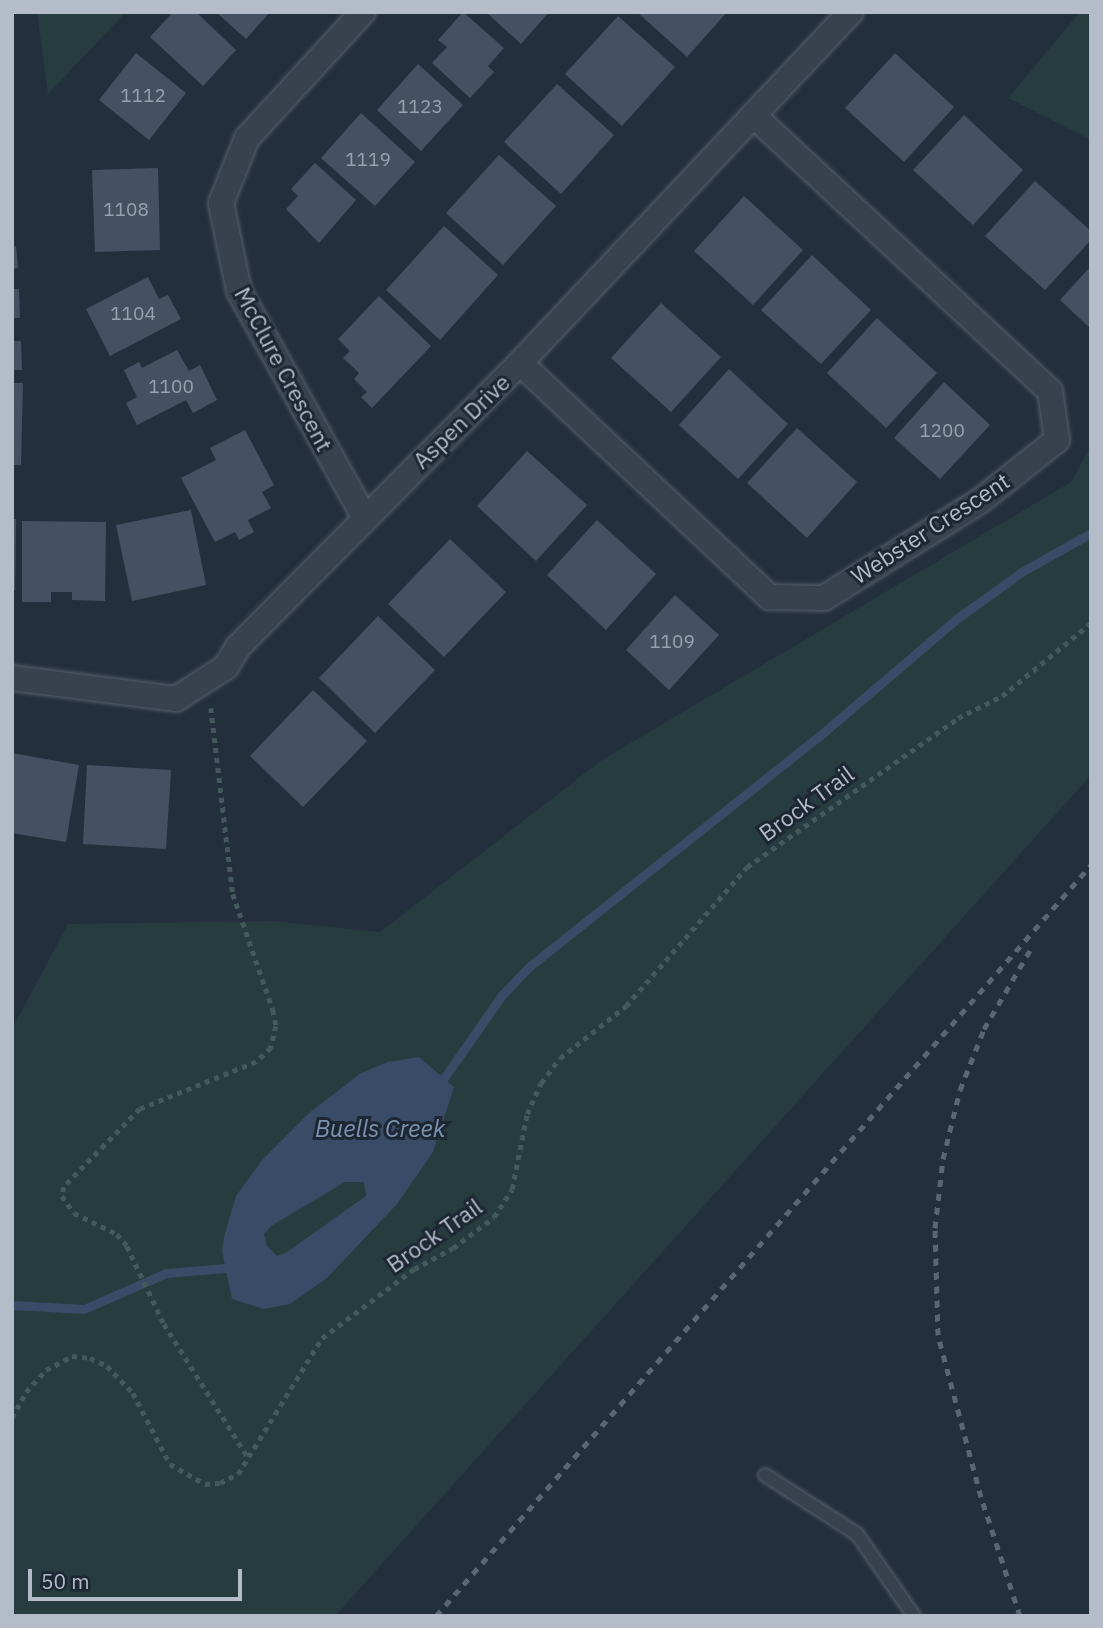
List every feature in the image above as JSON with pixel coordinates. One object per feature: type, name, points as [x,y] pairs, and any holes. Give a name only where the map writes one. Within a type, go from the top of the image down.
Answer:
[{"type":"street","name":"McClure Crescent","points":[[363,12],[247,138],[221,202],[239,291],[365,518]]},
{"type":"street","name":"Aspen Drive","points":[[12,678],[176,699],[208,681],[520,363],[851,12]]},
{"type":"street","name":"Webster Crescent","points":[[520,363],[769,597],[824,598],[980,501],[1057,439],[1050,391],[754,116]]},
{"type":"lane","points":[[765,1475],[857,1534],[914,1616]]},
{"type":"path","name":"Brock Trail","points":[[12,1418],[26,1392],[46,1370],[72,1356],[90,1358],[107,1366],[133,1393],[170,1464],[205,1484],[219,1483],[238,1474],[322,1338],[414,1269],[453,1248],[494,1217],[512,1189],[527,1114],[541,1083],[560,1058],[626,1006],[747,867],[958,718],[1002,695],[1091,623]]},
{"type":"path","points":[[208,681],[233,894],[276,1026],[271,1048],[256,1062],[140,1109],[64,1186],[62,1196],[69,1209],[117,1234],[127,1246],[163,1324],[249,1460]]},
{"type":"green space","points":[[37,12],[126,12],[48,94]]},
{"type":"green space","points":[[1080,12],[1091,12],[1091,140],[1008,98]]},
{"type":"green space","points":[[1091,446],[1091,775],[335,1616],[12,1616],[12,1029],[68,924],[272,921],[380,932],[602,760],[1071,482]]},
{"type":"water","name":"Buells Creek","points":[[419,1057],[454,1087],[433,1152],[397,1204],[327,1278],[290,1304],[264,1309],[232,1299],[222,1251],[236,1196],[263,1159],[309,1113],[361,1073],[388,1062]],"holes":[[[345,1182],[364,1182],[366,1196],[287,1252],[277,1256],[267,1246],[264,1234],[271,1226]]]},
{"type":"building","points":[[173,12],[196,12],[236,50],[203,86],[150,37]]},
{"type":"building","points":[[216,12],[270,12],[246,39]]},
{"type":"building","points":[[463,12],[504,48],[488,66],[494,72],[470,98],[432,63],[447,47],[438,40]]},
{"type":"building","points":[[486,12],[549,12],[521,44]]},
{"type":"building","points":[[637,12],[727,12],[687,57]]},
{"type":"building","points":[[618,16],[675,67],[622,126],[565,74]]},
{"type":"building","points":[[136,53],[186,93],[149,140],[99,100]]},
{"type":"building","points":[[895,53],[954,107],[904,162],[845,108]]},
{"type":"building","points":[[418,64],[463,105],[421,151],[377,110]]},
{"type":"building","points":[[557,84],[614,135],[561,194],[504,142]]},
{"type":"building","points":[[361,113],[415,162],[375,206],[321,158]]},
{"type":"building","points":[[964,115],[1023,170],[973,225],[913,170]]},
{"type":"building","points":[[499,155],[556,206],[503,265],[446,213]]},
{"type":"building","points":[[315,163],[356,200],[319,243],[286,209],[298,196],[291,189]]},
{"type":"building","points":[[158,168],[160,250],[95,252],[92,170]]},
{"type":"building","points":[[1035,181],[1091,231],[1091,240],[1045,290],[985,236]]},
{"type":"building","points":[[744,196],[803,250],[753,305],[694,251]]},
{"type":"building","points":[[444,226],[498,275],[440,340],[386,290]]},
{"type":"building","points":[[16,246],[18,268],[12,269],[12,247]]},
{"type":"building","points":[[812,255],[871,310],[821,364],[761,310]]},
{"type":"building","points":[[1091,266],[1091,329],[1060,300]]},
{"type":"building","points":[[148,277],[159,299],[168,295],[181,319],[110,356],[86,309]]},
{"type":"building","points":[[12,289],[19,289],[20,318],[12,318]]},
{"type":"building","points":[[379,296],[431,346],[372,408],[361,397],[367,392],[354,379],[359,373],[343,358],[350,351],[338,339]]},
{"type":"building","points":[[661,303],[721,357],[671,412],[611,358]]},
{"type":"building","points":[[877,318],[937,373],[886,428],[827,373]]},
{"type":"building","points":[[12,341],[21,341],[22,370],[12,370]]},
{"type":"building","points":[[177,350],[189,371],[200,365],[217,400],[193,413],[186,400],[137,425],[126,403],[137,397],[124,370],[139,362],[142,368]]},
{"type":"building","points":[[729,369],[788,424],[738,479],[679,425]]},
{"type":"building","points":[[944,382],[990,425],[940,479],[894,438]]},
{"type":"building","points":[[12,383],[23,383],[21,465],[12,465]]},
{"type":"building","points":[[797,428],[857,482],[807,538],[747,483]]},
{"type":"building","points":[[245,430],[274,485],[262,492],[271,508],[248,520],[254,532],[239,540],[235,532],[215,542],[181,478],[216,460],[210,448]]},
{"type":"building","points":[[527,451],[587,505],[536,561],[477,506]]},
{"type":"building","points":[[191,510],[206,585],[132,601],[116,525]]},
{"type":"building","points":[[12,519],[16,519],[15,590],[12,590]]},
{"type":"building","points":[[597,520],[656,574],[606,630],[547,575]]},
{"type":"building","points":[[22,521],[106,522],[105,601],[72,600],[72,592],[51,592],[51,602],[22,602]]},
{"type":"building","points":[[450,539],[506,592],[444,657],[388,604]]},
{"type":"building","points":[[675,595],[719,635],[669,690],[626,650]]},
{"type":"building","points":[[378,616],[435,670],[375,733],[319,678]]},
{"type":"building","points":[[313,690],[367,741],[303,807],[250,756]]},
{"type":"building","points":[[12,753],[79,765],[66,842],[12,833]]},
{"type":"building","points":[[87,765],[171,770],[166,849],[83,844]]},
{"type":"waterway","points":[[444,1078],[502,995],[530,966],[817,738],[955,620],[1023,571],[1091,533]]},
{"type":"waterway","name":"Buells Creek","points":[[12,1305],[84,1309],[166,1273],[226,1268]]},
{"type":"railway","points":[[436,1616],[1091,865]]},
{"type":"railway","points":[[1020,1616],[981,1497],[938,1335],[935,1228],[943,1159],[960,1090],[984,1029],[1033,945]]}]
